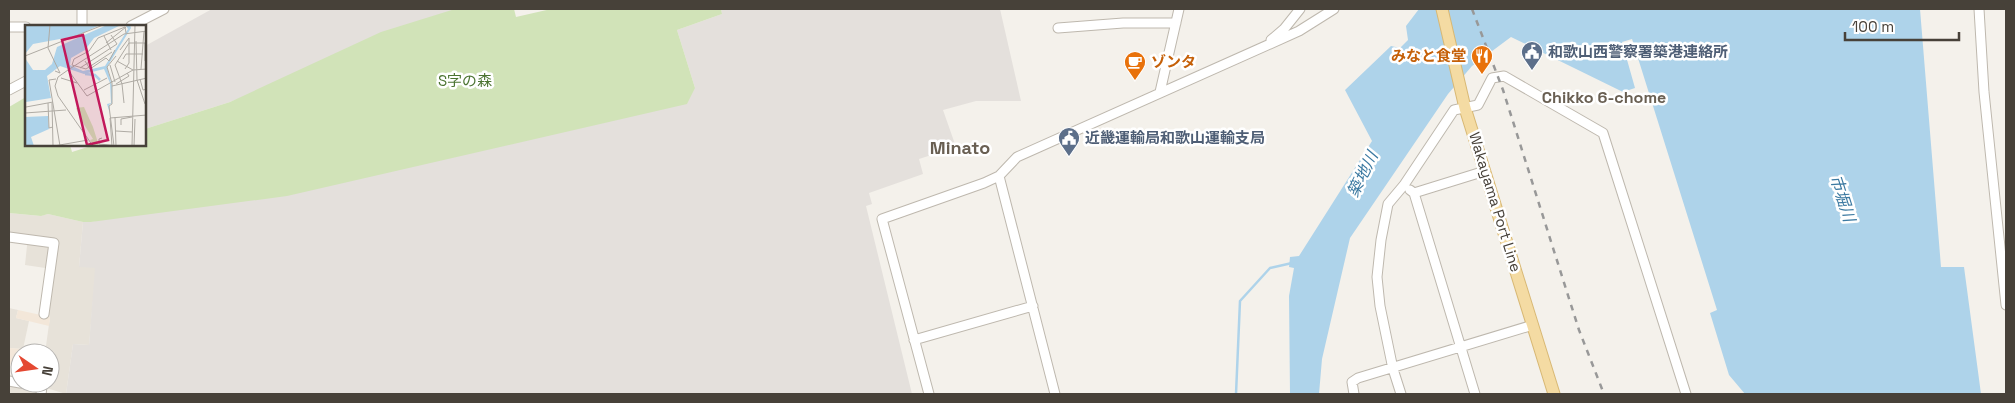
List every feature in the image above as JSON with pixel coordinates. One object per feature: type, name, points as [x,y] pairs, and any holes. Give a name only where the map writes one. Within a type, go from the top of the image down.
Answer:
[{"type":"main road","name":"Wakayama Port Line","points":[[1442,9],[1465,108],[1554,394]]},
{"type":"street","points":[[82,9],[82,25]]},
{"type":"street","points":[[133,25],[164,9]]},
{"type":"street","points":[[1160,92],[1179,9]]},
{"type":"street","points":[[1263,47],[1284,29],[1300,9]]},
{"type":"street","points":[[928,394],[882,219],[984,183],[998,176],[1017,157],[1299,31],[1334,9]]},
{"type":"street","points":[[1979,9],[1985,101],[2006,305]]},
{"type":"street","points":[[1058,28],[1123,23],[1176,23]]},
{"type":"street","points":[[9,26],[25,27]]},
{"type":"street","points":[[1401,394],[1393,369],[1380,306],[1377,277],[1381,240],[1388,204],[1404,185],[1454,110],[1478,105],[1492,78],[1504,76],[1603,133],[1686,394]]},
{"type":"street","points":[[9,90],[25,82]]},
{"type":"street","points":[[1414,193],[1486,171]]},
{"type":"street","points":[[998,176],[1055,394]]},
{"type":"street","points":[[1404,185],[1414,193],[1475,394]]},
{"type":"street","points":[[9,237],[54,243],[44,314]]},
{"type":"street","points":[[914,340],[1033,306]]},
{"type":"street","points":[[1354,394],[1352,382],[1533,325]]},
{"type":"shaded area","points":[[212,9],[467,9],[230,102],[146,129],[146,45]]},
{"type":"shaded area","points":[[721,9],[1000,9],[1021,101],[976,101],[943,110],[956,147],[919,159],[923,174],[869,193],[872,204],[866,206],[912,394],[66,394],[73,344],[89,345],[95,268],[79,267],[83,222],[91,222],[695,88],[677,30],[722,14]]},
{"type":"shaded area","points":[[9,213],[40,216],[48,214],[83,222],[79,267],[96,267],[89,345],[73,344],[66,394],[60,392],[60,343],[46,343],[50,317],[46,316],[52,269],[25,265],[28,236],[9,234]]},
{"type":"shaded area","points":[[9,308],[18,310],[16,318],[29,321],[24,343],[10,343],[9,348]]},
{"type":"shaded area","points":[[18,310],[50,317],[49,326],[16,318]]},
{"type":"shaded area","points":[[9,348],[10,364],[9,364]]},
{"type":"shaded area","points":[[9,383],[10,393],[38,393],[38,394],[9,394]]},
{"type":"green space","name":"S字の森","points":[[455,9],[514,9],[516,17],[551,9],[721,9],[722,14],[677,30],[695,88],[687,104],[287,196],[91,222],[48,214],[41,216],[9,213],[9,107],[25,98],[25,146],[70,146],[72,152],[91,146],[146,146],[146,129],[230,102],[381,32]]},
{"type":"water","points":[[1419,9],[1920,9],[1941,267],[1964,267],[1981,394],[1745,394],[1729,375],[1710,313],[1717,310],[1632,39],[1622,42],[1635,88],[1623,92],[1511,37],[1472,66],[1448,94],[1350,238],[1322,359],[1319,394],[1290,394],[1289,296],[1294,268],[1289,267],[1290,257],[1299,256],[1372,141],[1345,90],[1391,46],[1400,48],[1408,40],[1406,26]]},
{"type":"waterway","points":[[1236,394],[1240,301],[1270,268],[1292,263]]},
{"type":"railway","points":[[1472,9],[1503,90],[1579,330],[1604,394]]},
{"type":"place","name":"和歌山西警察署築港連絡所","points":[[1532,71]]},
{"type":"place","name":"みなと食堂","points":[[1482,75]]},
{"type":"place","name":"ゾンタ","points":[[1135,81]]},
{"type":"place","name":"近畿運輸局和歌山運輸支局","points":[[1069,157]]},
{"type":"district","name":"Chikko 6-chome","points":[[1604,97]]},
{"type":"district","name":"Minato","points":[[960,148]]},
{"type":"water label","name":"築地川","points":[[1362,174]]},
{"type":"water label","name":"市堀川","points":[[1843,198]]}]
